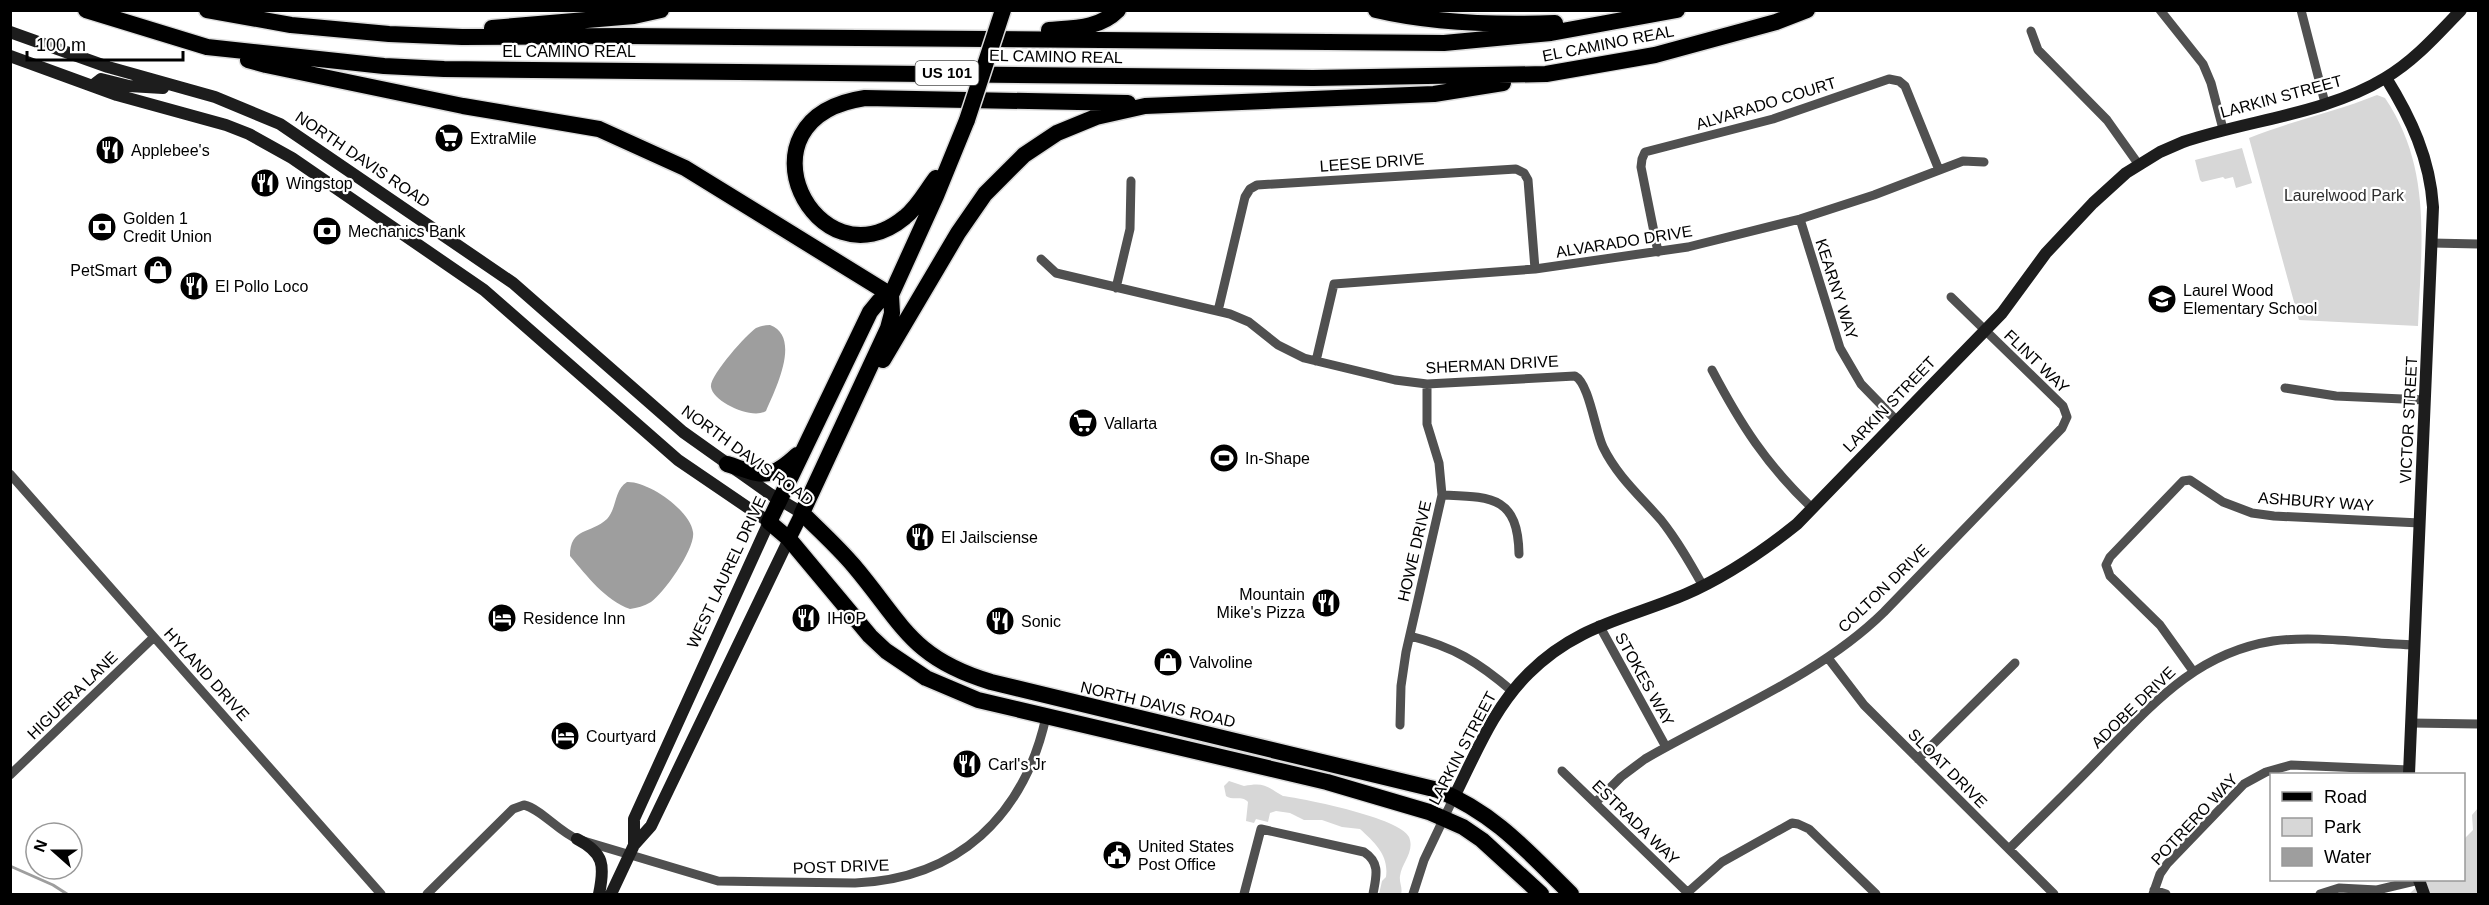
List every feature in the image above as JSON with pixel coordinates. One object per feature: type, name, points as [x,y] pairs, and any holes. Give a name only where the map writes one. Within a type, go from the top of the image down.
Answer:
[{"type":"highway","name":"EL CAMINO REAL","points":[[86,10],[207,47],[363,64],[444,69],[1313,78],[1546,74],[1654,55],[1776,22],[1807,10]]},
{"type":"highway","name":"EL CAMINO REAL","points":[[207,10],[291,25],[389,34],[462,37],[1444,43],[1551,33],[1677,10]]},
{"type":"highway","points":[[462,37],[498,26],[634,16],[661,10]]},
{"type":"highway","name":"WEST LAUREL DRIVE","points":[[802,513],[888,328],[892,313],[891,295],[967,120],[1003,10]]},
{"type":"highway","points":[[963,39],[1089,27],[1109,19],[1118,10]]},
{"type":"highway","points":[[1376,10],[1405,16],[1503,22],[1622,21]]},
{"type":"highway","points":[[207,47],[266,66],[463,106],[599,129],[685,168],[891,295]]},
{"type":"highway","points":[[846,420],[911,315],[958,233],[985,194],[1024,155],[1057,133],[1096,117],[1145,106],[1434,94],[1546,74]]},
{"type":"highway","points":[[956,147],[913,210],[894,224],[875,232],[855,234],[825,223],[803,200],[796,181],[797,149],[806,129],[821,113],[848,101],[866,98],[1182,104]]},
{"type":"highway","name":"WEST LAUREL DRIVE","points":[[769,522],[870,312],[879,301],[891,295]]},
{"type":"highway","points":[[726,464],[764,474],[774,473],[804,448]]},
{"type":"highway","name":"NORTH DAVIS ROAD","points":[[802,513],[855,566],[918,646],[942,663],[969,676],[1091,707],[1380,774],[1438,790],[1479,810],[1498,823],[1571,894]]},
{"type":"highway","points":[[769,522],[789,539],[870,636],[886,651],[926,678],[978,700],[1362,791],[1444,818],[1482,840],[1541,894]]},
{"type":"main road","name":"WEST LAUREL DRIVE","points":[[789,539],[802,513]]},
{"type":"street","points":[[2160,10],[2203,64],[2211,83],[2223,129]]},
{"type":"street","points":[[2301,10],[2325,103]]},
{"type":"street","name":"LARKIN STREET","points":[[1413,894],[1424,860],[1492,720],[1512,691],[1553,652],[1599,625],[1703,586],[1737,568],[1773,544],[1797,524],[2011,303],[2039,261],[2069,227],[2114,183],[2139,165],[2171,146],[2223,129],[2325,103],[2358,92],[2386,78],[2416,56],[2461,10]]},
{"type":"street","points":[[2031,30],[2038,50],[2107,120],[2139,165]]},
{"type":"street","name":"NORTH DAVIS ROAD","points":[[10,32],[108,67],[188,89],[242,107],[280,124],[513,283],[683,432],[726,464],[802,513]]},
{"type":"street","points":[[10,56],[92,86],[226,125],[249,134],[292,158],[484,290],[678,459],[769,522]]},
{"type":"street","name":"VICTOR STREET","points":[[2386,78],[2411,121],[2424,156],[2432,196],[2432,243],[2409,772]]},
{"type":"street","points":[[92,86],[101,79],[141,87],[188,89]]},
{"type":"street","name":"ALVARADO COURT","points":[[1658,252],[1641,163],[1645,152],[1654,148],[1703,138],[1773,119],[1893,79],[1905,86],[1939,170]]},
{"type":"street","name":"ALVARADO DRIVE","points":[[1316,361],[1334,284],[1535,269],[1698,245],[1800,219],[1969,160],[1984,162]]},
{"type":"street","name":"LEESE DRIVE","points":[[1218,311],[1245,196],[1257,185],[1516,169],[1524,172],[1528,180],[1535,269]]},
{"type":"street","points":[[1116,288],[1130,229],[1131,181]]},
{"type":"street","name":"KEARNY WAY","points":[[1800,219],[1840,348],[1861,384],[1897,421]]},
{"type":"street","points":[[2432,243],[2478,244]]},
{"type":"street","name":"SHERMAN DRIVE","points":[[1041,259],[1056,273],[1218,311],[1249,322],[1287,350],[1316,361],[1395,380],[1427,384],[1569,375],[1579,378],[1584,386],[1597,432],[1611,461],[1624,481],[1670,531],[1703,586]]},
{"type":"street","name":"FLINT WAY","points":[[1951,297],[2061,404],[2067,414]]},
{"type":"street","points":[[1712,370],[1737,416],[1764,457],[1811,507]]},
{"type":"street","name":"HOWE DRIVE","points":[[1400,725],[1402,675],[1442,495],[1439,463],[1427,424],[1427,384]]},
{"type":"street","points":[[2285,388],[2336,396],[2425,400]]},
{"type":"street","name":"COLTON DRIVE","points":[[1595,803],[1627,772],[1666,747],[1828,658],[1853,640],[1884,612],[2062,428],[2067,414]]},
{"type":"street","name":"HYLAND DRIVE","points":[[10,474],[381,894]]},
{"type":"street","name":"ASHBURY WAY","points":[[2193,671],[2160,625],[2110,576],[2106,565],[2110,557],[2184,482],[2190,480],[2223,501],[2262,514],[2420,523]]},
{"type":"street","points":[[1442,495],[1486,497],[1498,501],[1507,510],[1518,531],[1520,554]]},
{"type":"street","name":"WEST LAUREL DRIVE","points":[[632,850],[634,819],[769,522]]},
{"type":"street","name":"WEST LAUREL DRIVE","points":[[632,850],[651,826],[789,539]]},
{"type":"street","name":"STOKES WAY","points":[[1599,625],[1666,747]]},
{"type":"street","points":[[1410,636],[1443,645],[1464,654],[1512,691]]},
{"type":"street","name":"HIGUERA LANE","points":[[10,776],[154,637]]},
{"type":"street","name":"ADOBE DRIVE","points":[[2009,849],[2164,693],[2193,671],[2237,650],[2273,641],[2294,639],[2415,645]]},
{"type":"street","name":"SLOAT DRIVE","points":[[1828,658],[1856,696],[2054,894]]},
{"type":"street","points":[[1918,759],[2015,663]]},
{"type":"street","name":"POST DRIVE","points":[[427,894],[513,809],[521,806],[532,808],[558,829],[577,839],[632,850],[718,881],[855,883],[884,881],[913,874],[956,855],[987,831],[1003,814],[1018,793],[1034,762],[1046,717]]},
{"type":"street","points":[[2411,723],[2478,724]]},
{"type":"street","name":"POTRERO WAY","points":[[2153,892],[2160,874],[2173,857],[2244,784],[2266,772],[2291,765],[2409,772]]},
{"type":"street","name":"ESTRADA WAY","points":[[1562,771],[1688,893]]},
{"type":"street","points":[[1688,893],[1722,862],[1792,823],[1809,829],[1876,894]]},
{"type":"street","points":[[1244,894],[1261,829],[1364,852],[1374,860],[1377,866],[1373,894]]},
{"type":"street","points":[[577,839],[595,850],[600,860],[602,874],[599,894]]},
{"type":"street","points":[[611,894],[632,850]]},
{"type":"street","points":[[2320,894],[2339,888],[2377,890],[2415,881]]},
{"type":"street","points":[[2153,892],[2166,894]]},
{"type":"green space","name":"Laurelwood Park","points":[[2377,95],[2385,98],[2400,125],[2411,152],[2417,180],[2422,237],[2418,326],[2299,320],[2249,138]]},
{"type":"green space","points":[[2242,148],[2252,183],[2236,188],[2233,177],[2202,182],[2200,180],[2195,160]]},
{"type":"green space","points":[[1229,781],[1244,786],[1256,784],[1265,786],[1283,796],[1351,810],[1402,830],[1409,837],[1410,847],[1400,876],[1401,894],[1379,894],[1382,881],[1386,877],[1385,862],[1380,850],[1360,829],[1342,827],[1322,820],[1304,820],[1290,813],[1276,811],[1270,813],[1268,822],[1256,819],[1254,823],[1246,821],[1248,802],[1226,796],[1224,786]]},
{"type":"green space","points":[[2478,808],[2478,894],[2409,894],[2423,881],[2465,881],[2465,838],[2473,830],[2472,815]]},
{"type":"water","points":[[770,325],[779,331],[784,341],[785,352],[780,378],[770,402],[766,411],[760,413],[734,408],[713,393],[712,382],[729,356],[751,332],[758,327]]},
{"type":"water","points":[[627,482],[646,486],[667,498],[684,515],[693,532],[690,548],[678,570],[663,590],[651,602],[630,609],[605,594],[570,556],[571,547],[577,536],[607,519],[620,490]]},
{"type":"waterway","points":[[10,866],[53,885],[67,894]]},
{"type":"place","name":"ExtraMile","points":[[449,138]]},
{"type":"place","name":"Applebee's","points":[[110,150]]},
{"type":"place","name":"Wingstop","points":[[265,183]]},
{"type":"place","name":"Golden 1 Credit Union","points":[[102,227]]},
{"type":"place","name":"Mechanics Bank","points":[[327,231]]},
{"type":"place","name":"PetSmart","points":[[158,270]]},
{"type":"place","name":"El Pollo Loco","points":[[194,286]]},
{"type":"place","name":"Laurel Wood Elementary School","points":[[2162,299]]},
{"type":"place","name":"Vallarta","points":[[1083,423]]},
{"type":"place","name":"In-Shape","points":[[1224,458]]},
{"type":"place","name":"El Jailsciense","points":[[920,537]]},
{"type":"place","name":"Mountain Mike's Pizza","points":[[1326,603]]},
{"type":"place","name":"Residence Inn","points":[[502,618]]},
{"type":"place","name":"IHOP","points":[[806,618]]},
{"type":"place","name":"Sonic","points":[[1000,621]]},
{"type":"place","name":"Valvoline","points":[[1168,662]]},
{"type":"place","name":"Courtyard","points":[[565,736]]},
{"type":"place","name":"Carl's Jr","points":[[967,764]]},
{"type":"place","name":"United States Post Office","points":[[1117,855]]}]
